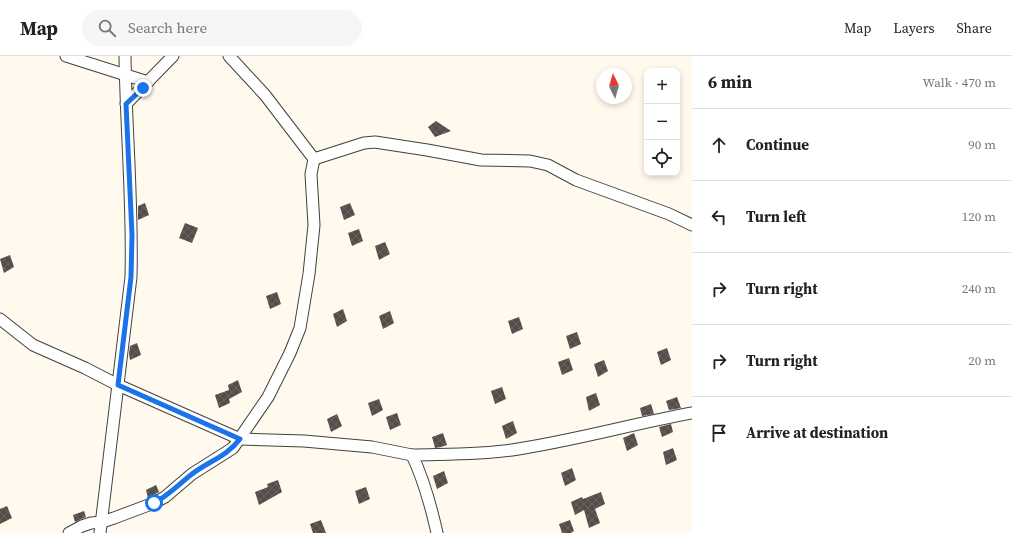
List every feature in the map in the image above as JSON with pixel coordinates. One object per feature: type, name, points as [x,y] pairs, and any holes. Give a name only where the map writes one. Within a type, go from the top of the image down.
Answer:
[{"type":"street","points":[[66,56],[148,82]]},
{"type":"street","points":[[101,528],[131,277],[132,235],[125,56]]},
{"type":"street","points":[[126,104],[173,56]]},
{"type":"street","points":[[101,528],[164,497],[192,474],[233,448],[268,397],[290,353],[300,328],[309,274],[314,225],[311,174],[314,159],[265,95],[229,56]]},
{"type":"street","points":[[314,159],[364,143],[375,142],[481,160],[530,161],[548,165],[576,180],[668,214],[692,225]]},
{"type":"street","points":[[0,319],[33,345],[85,368],[118,385],[240,439],[304,441],[372,446],[412,455],[461,454],[511,450],[692,413]]},
{"type":"street","points":[[412,455],[430,501],[437,533]]},
{"type":"street","points":[[69,533],[91,523],[101,528]]},
{"type":"building","points":[[436,121],[451,131],[435,137],[428,127]]},
{"type":"building","points":[[145,203],[149,215],[138,220],[138,206]]},
{"type":"building","points":[[350,203],[355,215],[344,220],[340,207]]},
{"type":"building","points":[[185,223],[198,228],[192,243],[179,238]]},
{"type":"building","points":[[359,229],[363,241],[352,246],[348,233]]},
{"type":"building","points":[[385,242],[390,254],[379,260],[375,246]]},
{"type":"building","points":[[10,255],[14,267],[4,273],[0,259]]},
{"type":"building","points":[[277,292],[281,304],[270,309],[266,296]]},
{"type":"building","points":[[343,309],[347,321],[337,327],[333,314]]},
{"type":"building","points":[[390,311],[394,323],[383,329],[379,316]]},
{"type":"building","points":[[519,317],[523,329],[512,334],[508,321]]},
{"type":"building","points":[[577,332],[581,344],[570,349],[566,336]]},
{"type":"building","points":[[137,343],[141,355],[130,360],[130,346]]},
{"type":"building","points":[[667,348],[671,360],[661,365],[657,352]]},
{"type":"building","points":[[569,358],[573,370],[562,375],[558,362]]},
{"type":"building","points":[[604,360],[608,371],[598,377],[594,364]]},
{"type":"building","points":[[238,380],[242,392],[229,399],[230,403],[219,408],[215,395],[229,390],[228,385]]},
{"type":"building","points":[[502,387],[506,399],[495,404],[491,391]]},
{"type":"building","points":[[596,393],[600,405],[589,411],[586,397]]},
{"type":"building","points":[[677,397],[681,408],[669,410],[666,401]]},
{"type":"building","points":[[379,399],[383,410],[372,416],[368,403]]},
{"type":"building","points":[[651,404],[654,414],[642,416],[640,408]]},
{"type":"building","points":[[397,413],[401,425],[390,430],[386,417]]},
{"type":"building","points":[[337,414],[342,426],[331,432],[327,419]]},
{"type":"building","points":[[513,421],[517,433],[506,439],[502,426]]},
{"type":"building","points":[[671,424],[673,432],[662,437],[659,427]]},
{"type":"building","points":[[443,433],[447,445],[435,448],[432,437]]},
{"type":"building","points":[[634,433],[638,445],[627,451],[623,438]]},
{"type":"building","points":[[673,448],[677,460],[666,465],[663,452]]},
{"type":"building","points":[[572,468],[576,480],[565,486],[561,473]]},
{"type":"building","points":[[444,471],[448,483],[437,489],[433,476]]},
{"type":"building","points":[[278,480],[282,492],[259,505],[255,492],[268,487],[267,484]]},
{"type":"building","points":[[156,485],[159,492],[148,498],[146,490]]},
{"type":"building","points":[[366,487],[370,499],[359,504],[355,491]]},
{"type":"building","points":[[601,492],[605,504],[595,509],[600,523],[589,528],[584,510],[575,515],[571,502],[582,497],[583,499]]},
{"type":"building","points":[[7,506],[12,518],[0,524],[0,509]]},
{"type":"building","points":[[84,511],[86,517],[75,522],[73,515]]},
{"type":"building","points":[[321,520],[326,533],[313,533],[310,524]]},
{"type":"building","points":[[570,520],[574,531],[571,533],[562,533],[559,524]]},
{"type":"route","points":[[143,88],[126,104],[132,235],[131,277],[118,385],[240,439],[233,448],[221,457],[192,474],[180,485],[154,503]]}]
